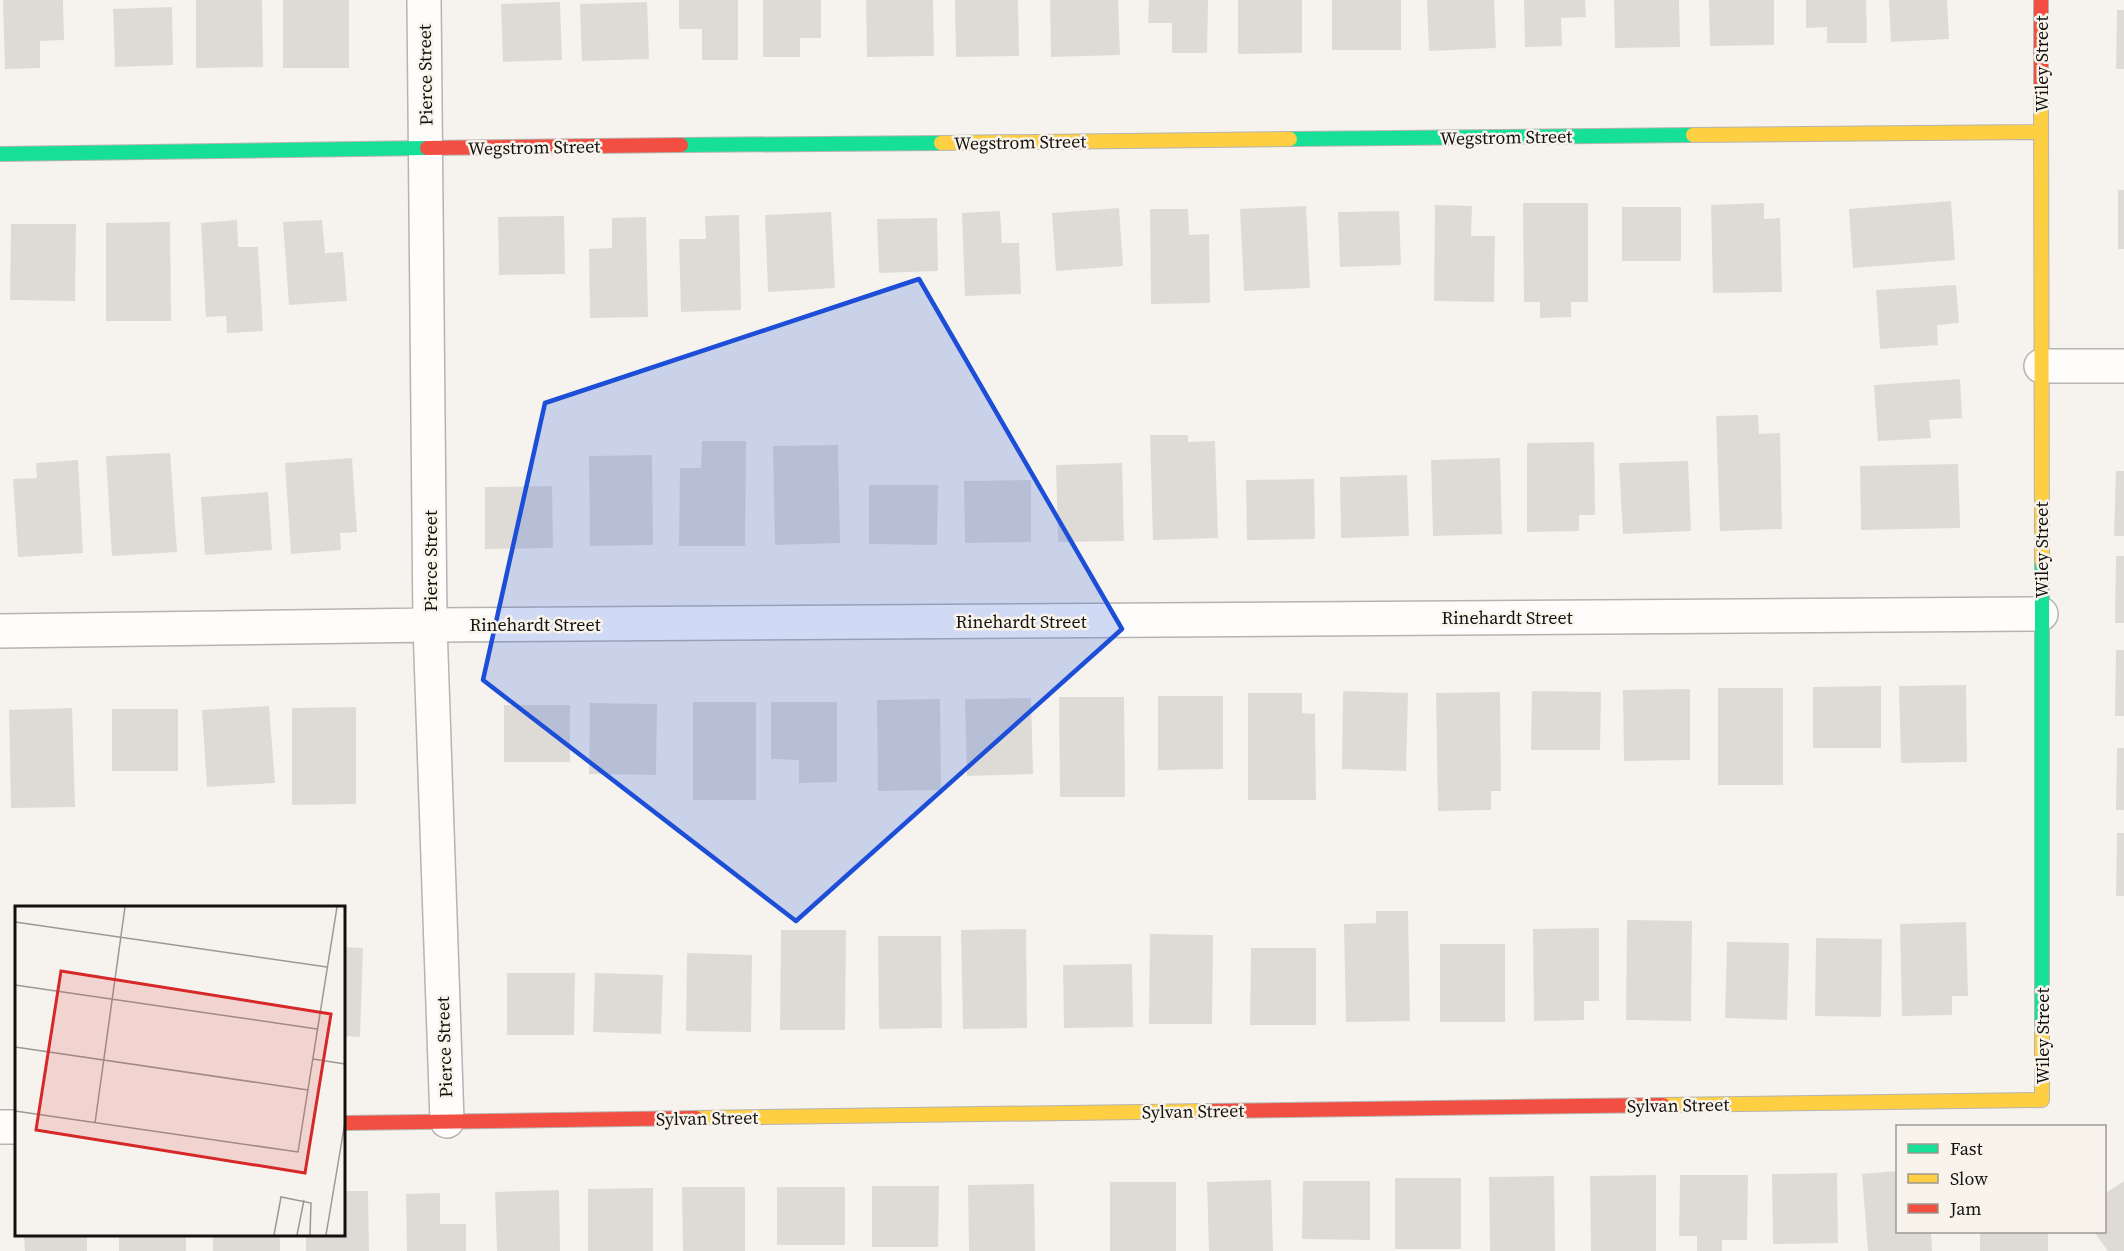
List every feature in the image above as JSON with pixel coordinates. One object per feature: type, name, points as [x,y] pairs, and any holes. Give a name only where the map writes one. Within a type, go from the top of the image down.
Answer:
[{"type":"street","name":"Pierce Street","points":[[424,0],[430,625],[447,1121]]},
{"type":"street","name":"Wiley Street","points":[[2040,0],[2042,1100]]},
{"type":"street","name":"Wegstrom Street","points":[[0,154],[2040,132]]},
{"type":"street","points":[[2041,366],[2124,366]]},
{"type":"street","name":"Rinehardt Street","points":[[0,631],[430,625],[2041,614]]},
{"type":"street","name":"Sylvan Street","points":[[345,1123],[2042,1100]]},
{"type":"highlighted area","points":[[919,279],[1122,629],[796,921],[483,680],[545,403]]},
{"type":"building","points":[[3,0],[63,0],[64,40],[40,41],[40,68],[5,69]]},
{"type":"building","points":[[196,0],[262,0],[263,67],[196,68]]},
{"type":"building","points":[[283,0],[349,0],[349,68],[283,68]]},
{"type":"building","points":[[679,0],[738,0],[738,60],[702,60],[702,29],[679,29]]},
{"type":"building","points":[[763,0],[821,0],[821,38],[800,38],[800,57],[763,57]]},
{"type":"building","points":[[866,0],[933,0],[934,56],[867,57]]},
{"type":"building","points":[[955,0],[1018,0],[1019,56],[956,57]]},
{"type":"building","points":[[1050,0],[1118,0],[1120,55],[1051,57]]},
{"type":"building","points":[[1149,0],[1208,0],[1207,53],[1172,53],[1172,23],[1148,23]]},
{"type":"building","points":[[1238,0],[1302,0],[1302,53],[1238,54]]},
{"type":"building","points":[[1332,0],[1401,0],[1401,50],[1332,50]]},
{"type":"building","points":[[1427,0],[1494,0],[1496,48],[1429,51]]},
{"type":"building","points":[[1524,0],[1585,0],[1586,17],[1561,18],[1562,46],[1525,47]]},
{"type":"building","points":[[1614,0],[1679,0],[1680,47],[1615,48]]},
{"type":"building","points":[[1709,0],[1774,0],[1774,45],[1710,46]]},
{"type":"building","points":[[1806,0],[1866,0],[1867,43],[1827,43],[1827,27],[1806,28]]},
{"type":"building","points":[[1889,0],[1947,0],[1949,39],[1891,42]]},
{"type":"building","points":[[560,2],[562,60],[503,62],[501,4]]},
{"type":"building","points":[[647,2],[649,59],[582,61],[580,4]]},
{"type":"building","points":[[172,7],[173,65],[115,67],[113,9]]},
{"type":"building","points":[[2117,10],[2124,10],[2124,69],[2116,69]]},
{"type":"building","points":[[2118,190],[2124,190],[2124,249],[2118,249]]},
{"type":"building","points":[[1951,201],[1955,260],[1853,268],[1849,209]]},
{"type":"building","points":[[1523,203],[1588,203],[1588,302],[1571,302],[1571,317],[1540,318],[1540,302],[1524,302]]},
{"type":"building","points":[[1764,203],[1764,219],[1780,218],[1782,292],[1713,293],[1711,205]]},
{"type":"building","points":[[1435,205],[1472,206],[1471,236],[1495,236],[1494,302],[1434,301]]},
{"type":"building","points":[[1306,206],[1310,288],[1244,291],[1240,209]]},
{"type":"building","points":[[1622,207],[1681,207],[1681,261],[1622,261]]},
{"type":"building","points":[[1119,208],[1123,266],[1056,271],[1052,213]]},
{"type":"building","points":[[1150,209],[1188,209],[1189,235],[1209,234],[1210,303],[1151,304]]},
{"type":"building","points":[[1000,211],[1002,243],[1019,243],[1021,294],[965,296],[962,213]]},
{"type":"building","points":[[1399,211],[1401,265],[1340,267],[1338,212]]},
{"type":"building","points":[[831,212],[835,288],[768,292],[765,215]]},
{"type":"building","points":[[739,215],[741,310],[681,312],[679,239],[706,239],[705,216]]},
{"type":"building","points":[[564,216],[565,274],[499,275],[498,217]]},
{"type":"building","points":[[646,217],[648,317],[590,318],[589,249],[612,248],[612,218]]},
{"type":"building","points":[[937,218],[938,271],[879,273],[877,219]]},
{"type":"building","points":[[237,220],[238,247],[258,247],[263,331],[227,333],[226,316],[206,317],[201,223]]},
{"type":"building","points":[[322,220],[325,253],[343,252],[347,301],[289,305],[283,222]]},
{"type":"building","points":[[170,222],[171,321],[106,321],[106,223]]},
{"type":"building","points":[[11,224],[76,224],[75,301],[10,300]]},
{"type":"building","points":[[1956,285],[1959,323],[1937,325],[1938,345],[1880,349],[1876,290]]},
{"type":"building","points":[[1960,379],[1962,418],[1929,420],[1931,438],[1878,441],[1874,385]]},
{"type":"building","points":[[1758,415],[1759,434],[1780,433],[1782,529],[1720,531],[1716,416]]},
{"type":"building","points":[[1150,435],[1188,435],[1188,442],[1215,441],[1218,538],[1153,540]]},
{"type":"building","points":[[702,441],[746,441],[745,546],[679,546],[680,468],[701,468]]},
{"type":"building","points":[[1594,442],[1595,515],[1579,515],[1579,531],[1527,532],[1527,443]]},
{"type":"building","points":[[838,445],[840,543],[775,545],[773,446]]},
{"type":"building","points":[[170,453],[177,552],[112,556],[106,456]]},
{"type":"building","points":[[652,455],[653,545],[590,546],[589,456]]},
{"type":"building","points":[[352,458],[357,532],[340,533],[341,550],[291,554],[285,463]]},
{"type":"building","points":[[1500,458],[1502,534],[1433,536],[1431,460]]},
{"type":"building","points":[[78,460],[83,553],[18,557],[13,479],[37,478],[36,463]]},
{"type":"building","points":[[1688,461],[1691,531],[1623,534],[1619,463]]},
{"type":"building","points":[[1122,463],[1124,541],[1058,542],[1056,465]]},
{"type":"building","points":[[1958,464],[1960,528],[1861,530],[1860,466]]},
{"type":"building","points":[[2116,471],[2124,471],[2124,536],[2114,536]]},
{"type":"building","points":[[1407,475],[1409,536],[1341,538],[1340,477]]},
{"type":"building","points":[[1314,479],[1315,539],[1247,540],[1246,480]]},
{"type":"building","points":[[1031,480],[1031,542],[965,543],[964,481]]},
{"type":"building","points":[[869,485],[938,485],[937,545],[869,544]]},
{"type":"building","points":[[552,486],[553,548],[485,549],[485,487]]},
{"type":"building","points":[[268,492],[272,550],[205,555],[201,497]]},
{"type":"building","points":[[2116,556],[2124,556],[2124,623],[2115,623]]},
{"type":"building","points":[[2116,650],[2124,650],[2124,716],[2115,716]]},
{"type":"building","points":[[1966,685],[1967,762],[1901,763],[1899,686]]},
{"type":"building","points":[[1881,686],[1881,748],[1813,748],[1813,687]]},
{"type":"building","points":[[1718,688],[1783,688],[1783,785],[1718,785]]},
{"type":"building","points":[[1690,689],[1690,760],[1624,761],[1623,690]]},
{"type":"building","points":[[1343,691],[1408,693],[1406,771],[1342,769]]},
{"type":"building","points":[[1532,691],[1601,692],[1600,750],[1531,750]]},
{"type":"building","points":[[1500,692],[1501,791],[1491,791],[1491,810],[1438,811],[1436,693]]},
{"type":"building","points":[[1248,693],[1302,693],[1302,713],[1315,714],[1316,800],[1248,800]]},
{"type":"building","points":[[1158,696],[1223,696],[1223,769],[1158,770]]},
{"type":"building","points":[[1059,697],[1124,697],[1125,797],[1060,797]]},
{"type":"building","points":[[1031,698],[1033,774],[967,776],[965,699]]},
{"type":"building","points":[[940,699],[941,790],[878,791],[877,700]]},
{"type":"building","points":[[693,702],[756,702],[756,800],[693,800]]},
{"type":"building","points":[[771,702],[837,702],[837,782],[799,783],[799,760],[771,759]]},
{"type":"building","points":[[590,703],[657,704],[656,775],[589,774]]},
{"type":"building","points":[[504,705],[570,705],[570,762],[504,762]]},
{"type":"building","points":[[269,706],[275,783],[207,787],[202,710]]},
{"type":"building","points":[[356,707],[356,804],[292,805],[292,708]]},
{"type":"building","points":[[72,708],[75,807],[11,808],[9,710]]},
{"type":"building","points":[[112,709],[178,709],[178,771],[112,771]]},
{"type":"building","points":[[2117,748],[2124,748],[2124,810],[2116,810]]},
{"type":"building","points":[[2117,833],[2124,833],[2124,896],[2116,896]]},
{"type":"building","points":[[1376,911],[1408,911],[1410,1021],[1346,1022],[1344,924],[1376,923]]},
{"type":"building","points":[[1627,920],[1692,921],[1691,1021],[1626,1020]]},
{"type":"building","points":[[1966,922],[1968,996],[1952,996],[1952,1015],[1902,1016],[1900,924]]},
{"type":"building","points":[[1599,928],[1599,1001],[1584,1001],[1584,1020],[1534,1021],[1533,929]]},
{"type":"building","points":[[1026,929],[1027,1028],[963,1029],[961,930]]},
{"type":"building","points":[[781,930],[846,930],[845,1030],[780,1030]]},
{"type":"building","points":[[1150,934],[1213,935],[1212,1024],[1149,1024]]},
{"type":"building","points":[[878,936],[941,936],[942,1028],[879,1029]]},
{"type":"building","points":[[1816,938],[1882,939],[1881,1017],[1815,1016]]},
{"type":"building","points":[[1727,942],[1789,943],[1787,1020],[1725,1018]]},
{"type":"building","points":[[1440,944],[1505,944],[1505,1022],[1440,1022]]},
{"type":"building","points":[[345,947],[363,948],[360,1037],[345,1036]]},
{"type":"building","points":[[1251,948],[1316,948],[1316,1025],[1250,1025]]},
{"type":"building","points":[[687,953],[752,955],[751,1032],[686,1031]]},
{"type":"building","points":[[1132,964],[1133,1027],[1064,1028],[1063,965]]},
{"type":"building","points":[[507,973],[575,973],[574,1035],[507,1035]]},
{"type":"building","points":[[595,973],[663,975],[661,1034],[593,1032]]},
{"type":"building","points":[[1896,1171],[1896,1233],[1931,1233],[1932,1251],[1868,1251],[1862,1174]]},
{"type":"building","points":[[1837,1173],[1838,1243],[1773,1244],[1772,1174]]},
{"type":"building","points":[[1656,1175],[1656,1251],[1591,1251],[1590,1176]]},
{"type":"building","points":[[1680,1175],[1748,1175],[1747,1240],[1722,1240],[1722,1251],[1697,1251],[1697,1236],[1679,1236]]},
{"type":"building","points":[[1554,1176],[1555,1251],[1490,1251],[1489,1177]]},
{"type":"building","points":[[1395,1178],[1461,1178],[1461,1249],[1395,1249]]},
{"type":"building","points":[[1271,1180],[1273,1251],[1209,1251],[1207,1182]]},
{"type":"building","points":[[1303,1181],[1370,1181],[1370,1240],[1302,1239]]},
{"type":"building","points":[[2124,1181],[2124,1251],[2108,1251],[2095,1233],[2106,1233],[2106,1193]]},
{"type":"building","points":[[1110,1182],[1176,1182],[1176,1251],[1110,1251]]},
{"type":"building","points":[[1034,1184],[1035,1251],[969,1251],[968,1185]]},
{"type":"building","points":[[872,1186],[939,1186],[938,1247],[872,1247]]},
{"type":"building","points":[[682,1187],[745,1187],[745,1251],[683,1251]]},
{"type":"building","points":[[777,1187],[845,1187],[845,1245],[777,1245]]},
{"type":"building","points":[[653,1188],[653,1251],[588,1251],[588,1189]]},
{"type":"building","points":[[559,1190],[560,1251],[497,1251],[495,1192]]},
{"type":"building","points":[[345,1191],[368,1191],[369,1251],[306,1251],[306,1236],[345,1236]]},
{"type":"building","points":[[440,1193],[440,1224],[466,1224],[466,1251],[407,1251],[406,1194]]},
{"type":"building","points":[[1980,1233],[2048,1233],[2048,1251],[1980,1251]]},
{"type":"building","points":[[24,1236],[87,1236],[87,1251],[25,1251]]},
{"type":"building","points":[[119,1236],[186,1236],[186,1251],[119,1251]]},
{"type":"building","points":[[213,1236],[280,1236],[280,1251],[213,1251]]},
{"type":"traffic: fast","points":[[1290,139],[1693,135]]},
{"type":"traffic: fast","points":[[681,145],[941,143]]},
{"type":"traffic: fast","points":[[0,154],[427,148]]},
{"type":"traffic: fast","points":[[2042,561],[2042,1032]]},
{"type":"traffic: slow","points":[[2041,89],[2042,561]]},
{"type":"traffic: slow","points":[[1693,135],[2041,132]]},
{"type":"traffic: slow","points":[[941,143],[1290,139]]},
{"type":"traffic: slow","points":[[1663,1105],[2042,1100],[2042,1032]]},
{"type":"traffic: slow","points":[[696,1118],[1210,1111]]},
{"type":"traffic: jam","points":[[2041,0],[2041,89]]},
{"type":"traffic: jam","points":[[427,148],[681,145]]},
{"type":"traffic: jam","points":[[1210,1111],[1663,1105]]},
{"type":"traffic: jam","points":[[345,1123],[696,1118]]}]
